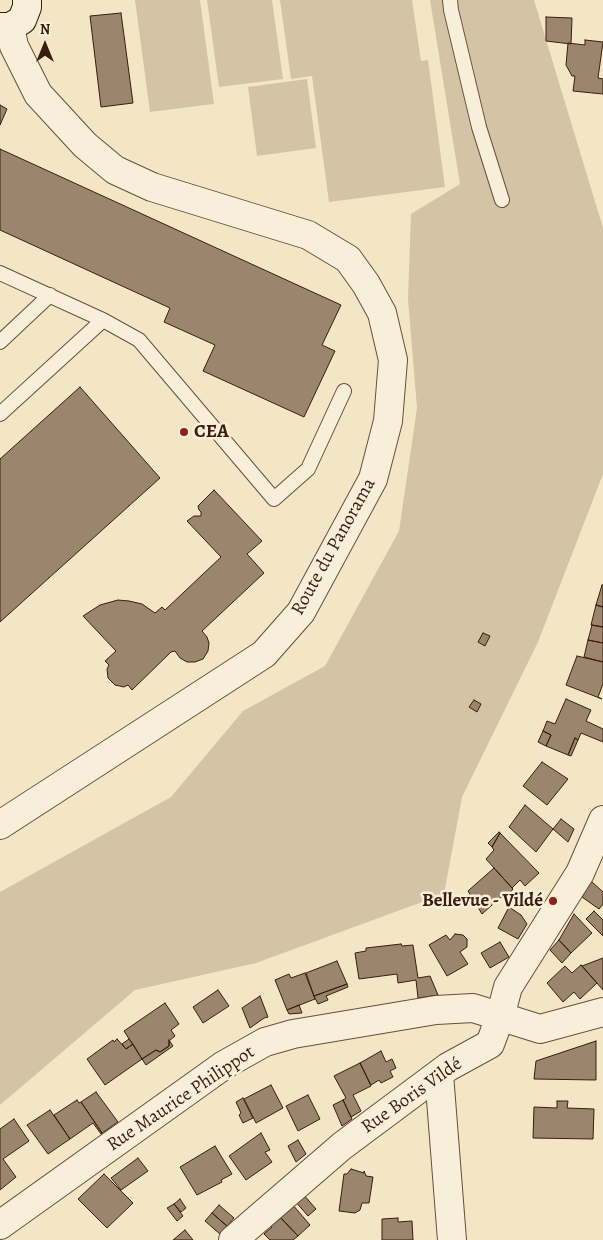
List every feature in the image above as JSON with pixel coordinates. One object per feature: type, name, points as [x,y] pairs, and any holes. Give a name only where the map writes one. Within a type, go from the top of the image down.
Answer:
[{"type":"street","points":[[5,27],[17,24],[26,14],[27,0]]},
{"type":"street","name":"Route du Panorama","points":[[0,825],[264,654],[301,612],[374,479],[388,421],[393,360],[382,313],[366,284],[348,259],[308,235],[152,186],[115,170],[85,145],[38,94],[5,27]]},
{"type":"street","name":"Rue Boris Vildé","points":[[233,1240],[342,1146],[448,1067],[490,1044],[508,987],[580,873],[603,820]]},
{"type":"street","name":"Rue Maurice Philippot","points":[[0,1225],[224,1066],[265,1042],[293,1034],[436,1010],[473,1008],[500,1017]]},
{"type":"street","points":[[500,1017],[540,1029],[603,1012]]},
{"type":"street","points":[[439,1074],[452,1240]]},
{"type":"lane","points":[[450,0],[479,127],[502,200]]},
{"type":"lane","points":[[0,273],[103,320],[139,340],[274,499],[308,469],[344,391]]},
{"type":"lane","points":[[0,342],[50,296]]},
{"type":"lane","points":[[0,414],[103,320]]},
{"type":"shaded area","points":[[135,0],[200,0],[214,104],[150,112]]},
{"type":"shaded area","points":[[207,0],[272,0],[283,79],[219,87]]},
{"type":"shaded area","points":[[280,0],[412,0],[421,61],[428,60],[445,187],[329,202],[312,76],[291,79]]},
{"type":"shaded area","points":[[430,0],[534,0],[603,228],[603,474],[538,642],[462,797],[444,894],[256,963],[135,990],[0,1105],[0,892],[171,797],[243,711],[325,666],[399,531],[417,408],[408,299],[411,214],[460,184]]},
{"type":"shaded area","points":[[307,79],[316,148],[257,156],[248,87]]},
{"type":"building","points":[[121,13],[133,103],[101,107],[90,16]]},
{"type":"building","points":[[546,17],[572,18],[571,44],[546,41]]},
{"type":"building","points":[[585,40],[603,42],[598,78],[603,79],[603,94],[573,91],[575,76],[572,76],[566,65],[568,43],[585,45]]},
{"type":"building","points":[[0,105],[7,109],[0,125]]},
{"type":"building","points":[[0,149],[341,305],[322,345],[335,351],[304,417],[203,371],[215,345],[164,322],[170,308],[0,230]]},
{"type":"building","points":[[80,387],[160,478],[0,622],[0,459]]},
{"type":"building","points":[[214,490],[262,541],[247,554],[264,573],[202,631],[209,643],[208,651],[203,659],[187,662],[180,658],[175,651],[171,652],[132,690],[128,685],[124,687],[115,685],[108,678],[107,669],[109,665],[105,661],[116,651],[83,616],[100,605],[118,600],[142,604],[155,613],[162,607],[165,610],[221,557],[187,521],[194,516],[201,516],[198,506]]},
{"type":"building","points":[[603,585],[603,607],[596,605]]},
{"type":"building","points":[[596,605],[603,607],[603,627],[591,625]]},
{"type":"building","points":[[592,625],[603,627],[603,643],[588,640]]},
{"type":"building","points":[[483,633],[490,636],[485,646],[478,642]]},
{"type":"building","points":[[588,640],[603,643],[603,662],[584,657]]},
{"type":"building","points":[[577,656],[603,662],[603,684],[598,697],[602,699],[566,685]]},
{"type":"building","points":[[566,699],[591,710],[586,721],[603,729],[603,742],[581,733],[578,740],[575,738],[568,755],[546,746],[551,735],[543,731],[547,721],[555,724]]},
{"type":"building","points":[[474,700],[481,704],[477,712],[469,707]]},
{"type":"building","points":[[543,731],[551,735],[546,746],[538,742]]},
{"type":"building","points":[[575,738],[578,740],[571,756],[568,755]]},
{"type":"building","points":[[542,762],[568,779],[547,805],[523,786]]},
{"type":"building","points":[[525,805],[553,829],[536,852],[509,827]]},
{"type":"building","points":[[561,819],[574,829],[568,842],[553,829]]},
{"type":"building","points":[[500,833],[492,847],[488,843]]},
{"type":"building","points":[[500,833],[539,873],[525,886],[520,880],[512,888],[486,859],[494,850],[492,847]]},
{"type":"building","points":[[494,868],[513,889],[504,900],[501,897],[482,914],[468,891]]},
{"type":"building","points":[[591,881],[603,892],[603,904],[599,909],[582,897]]},
{"type":"building","points":[[509,907],[521,915],[527,924],[518,939],[498,928]]},
{"type":"building","points":[[594,911],[603,920],[603,936],[586,919]]},
{"type":"building","points":[[574,914],[592,933],[571,953],[559,940]]},
{"type":"building","points":[[455,934],[463,935],[467,939],[467,947],[460,952],[468,964],[447,976],[429,945],[446,935],[450,940]]},
{"type":"building","points":[[559,940],[571,953],[562,963],[550,950]]},
{"type":"building","points":[[500,942],[509,957],[490,968],[481,953]]},
{"type":"building","points":[[401,944],[402,946],[413,945],[418,978],[430,976],[438,995],[418,998],[416,980],[398,983],[397,974],[359,979],[355,953],[366,951],[366,948]]},
{"type":"building","points":[[603,958],[603,990],[582,966]]},
{"type":"building","points":[[337,961],[347,984],[314,996],[306,973]]},
{"type":"building","points":[[581,965],[597,983],[580,999],[574,992],[563,1002],[547,983],[565,966],[572,973]]},
{"type":"building","points":[[305,973],[315,999],[287,1010],[275,980],[289,974],[291,978]]},
{"type":"building","points":[[347,984],[348,987],[326,996],[328,1000],[318,1004],[314,996]]},
{"type":"building","points":[[218,990],[229,1006],[203,1023],[193,1007]]},
{"type":"building","points":[[260,996],[268,1017],[250,1028],[242,1008]]},
{"type":"building","points":[[165,1003],[179,1024],[171,1030],[175,1036],[169,1041],[169,1046],[160,1052],[156,1050],[142,1059],[124,1031]]},
{"type":"building","points":[[299,1005],[302,1013],[289,1014],[287,1010]]},
{"type":"building","points":[[117,1039],[126,1049],[133,1044],[142,1059],[105,1085],[87,1059]]},
{"type":"building","points":[[129,1039],[133,1044],[126,1049],[122,1044]]},
{"type":"building","points":[[169,1040],[173,1046],[146,1065],[142,1059],[156,1050],[160,1052],[169,1046]]},
{"type":"building","points":[[596,1041],[596,1080],[534,1079],[536,1061]]},
{"type":"building","points":[[381,1051],[386,1062],[392,1059],[396,1068],[390,1071],[393,1077],[381,1083],[379,1080],[371,1085],[360,1063]]},
{"type":"building","points":[[360,1063],[371,1086],[353,1095],[361,1111],[351,1117],[343,1100],[346,1098],[334,1076]]},
{"type":"building","points":[[271,1085],[283,1108],[256,1123],[244,1099]]},
{"type":"building","points":[[96,1092],[118,1122],[102,1133],[81,1102]]},
{"type":"building","points":[[308,1095],[320,1119],[298,1131],[286,1106]]},
{"type":"building","points":[[243,1098],[253,1118],[243,1123],[236,1102]]},
{"type":"building","points":[[77,1100],[79,1103],[81,1102],[101,1134],[93,1123],[70,1139],[54,1115]]},
{"type":"building","points":[[343,1100],[352,1119],[342,1126],[333,1105]]},
{"type":"building","points":[[557,1101],[568,1101],[567,1108],[594,1109],[593,1139],[533,1138],[534,1107],[557,1108]]},
{"type":"building","points":[[50,1110],[70,1139],[48,1154],[27,1125]]},
{"type":"building","points":[[14,1119],[29,1141],[3,1159],[16,1177],[0,1190],[0,1129]]},
{"type":"building","points":[[261,1133],[270,1150],[265,1152],[272,1162],[246,1180],[229,1156]]},
{"type":"building","points":[[298,1140],[306,1154],[296,1162],[288,1146]]},
{"type":"building","points":[[215,1146],[232,1174],[221,1180],[222,1182],[197,1195],[180,1167]]},
{"type":"building","points":[[138,1158],[148,1171],[121,1190],[111,1178]]},
{"type":"building","points":[[351,1169],[364,1173],[364,1171],[366,1176],[373,1177],[369,1203],[362,1203],[360,1210],[355,1213],[339,1211],[344,1174],[347,1174]]},
{"type":"building","points":[[104,1174],[133,1203],[107,1228],[78,1199]]},
{"type":"building","points":[[303,1194],[316,1209],[308,1216],[295,1201]]},
{"type":"building","points":[[180,1199],[186,1208],[181,1212],[174,1204]]},
{"type":"building","points":[[174,1204],[183,1216],[177,1221],[167,1208]]},
{"type":"building","points":[[292,1204],[310,1225],[298,1236],[279,1216]]},
{"type":"building","points":[[219,1205],[234,1218],[227,1226],[212,1213]]},
{"type":"building","points":[[212,1213],[227,1226],[220,1234],[205,1221]]},
{"type":"building","points":[[279,1216],[298,1236],[293,1240],[270,1240],[264,1234],[272,1227],[269,1224]]},
{"type":"building","points":[[398,1218],[398,1222],[412,1221],[413,1240],[382,1240],[382,1219]]},
{"type":"building","points":[[185,1230],[193,1240],[173,1240]]},
{"type":"place","name":"CEA","points":[[184,432]]},
{"type":"place","name":"Bellevue - Vildé","points":[[553,901]]}]
